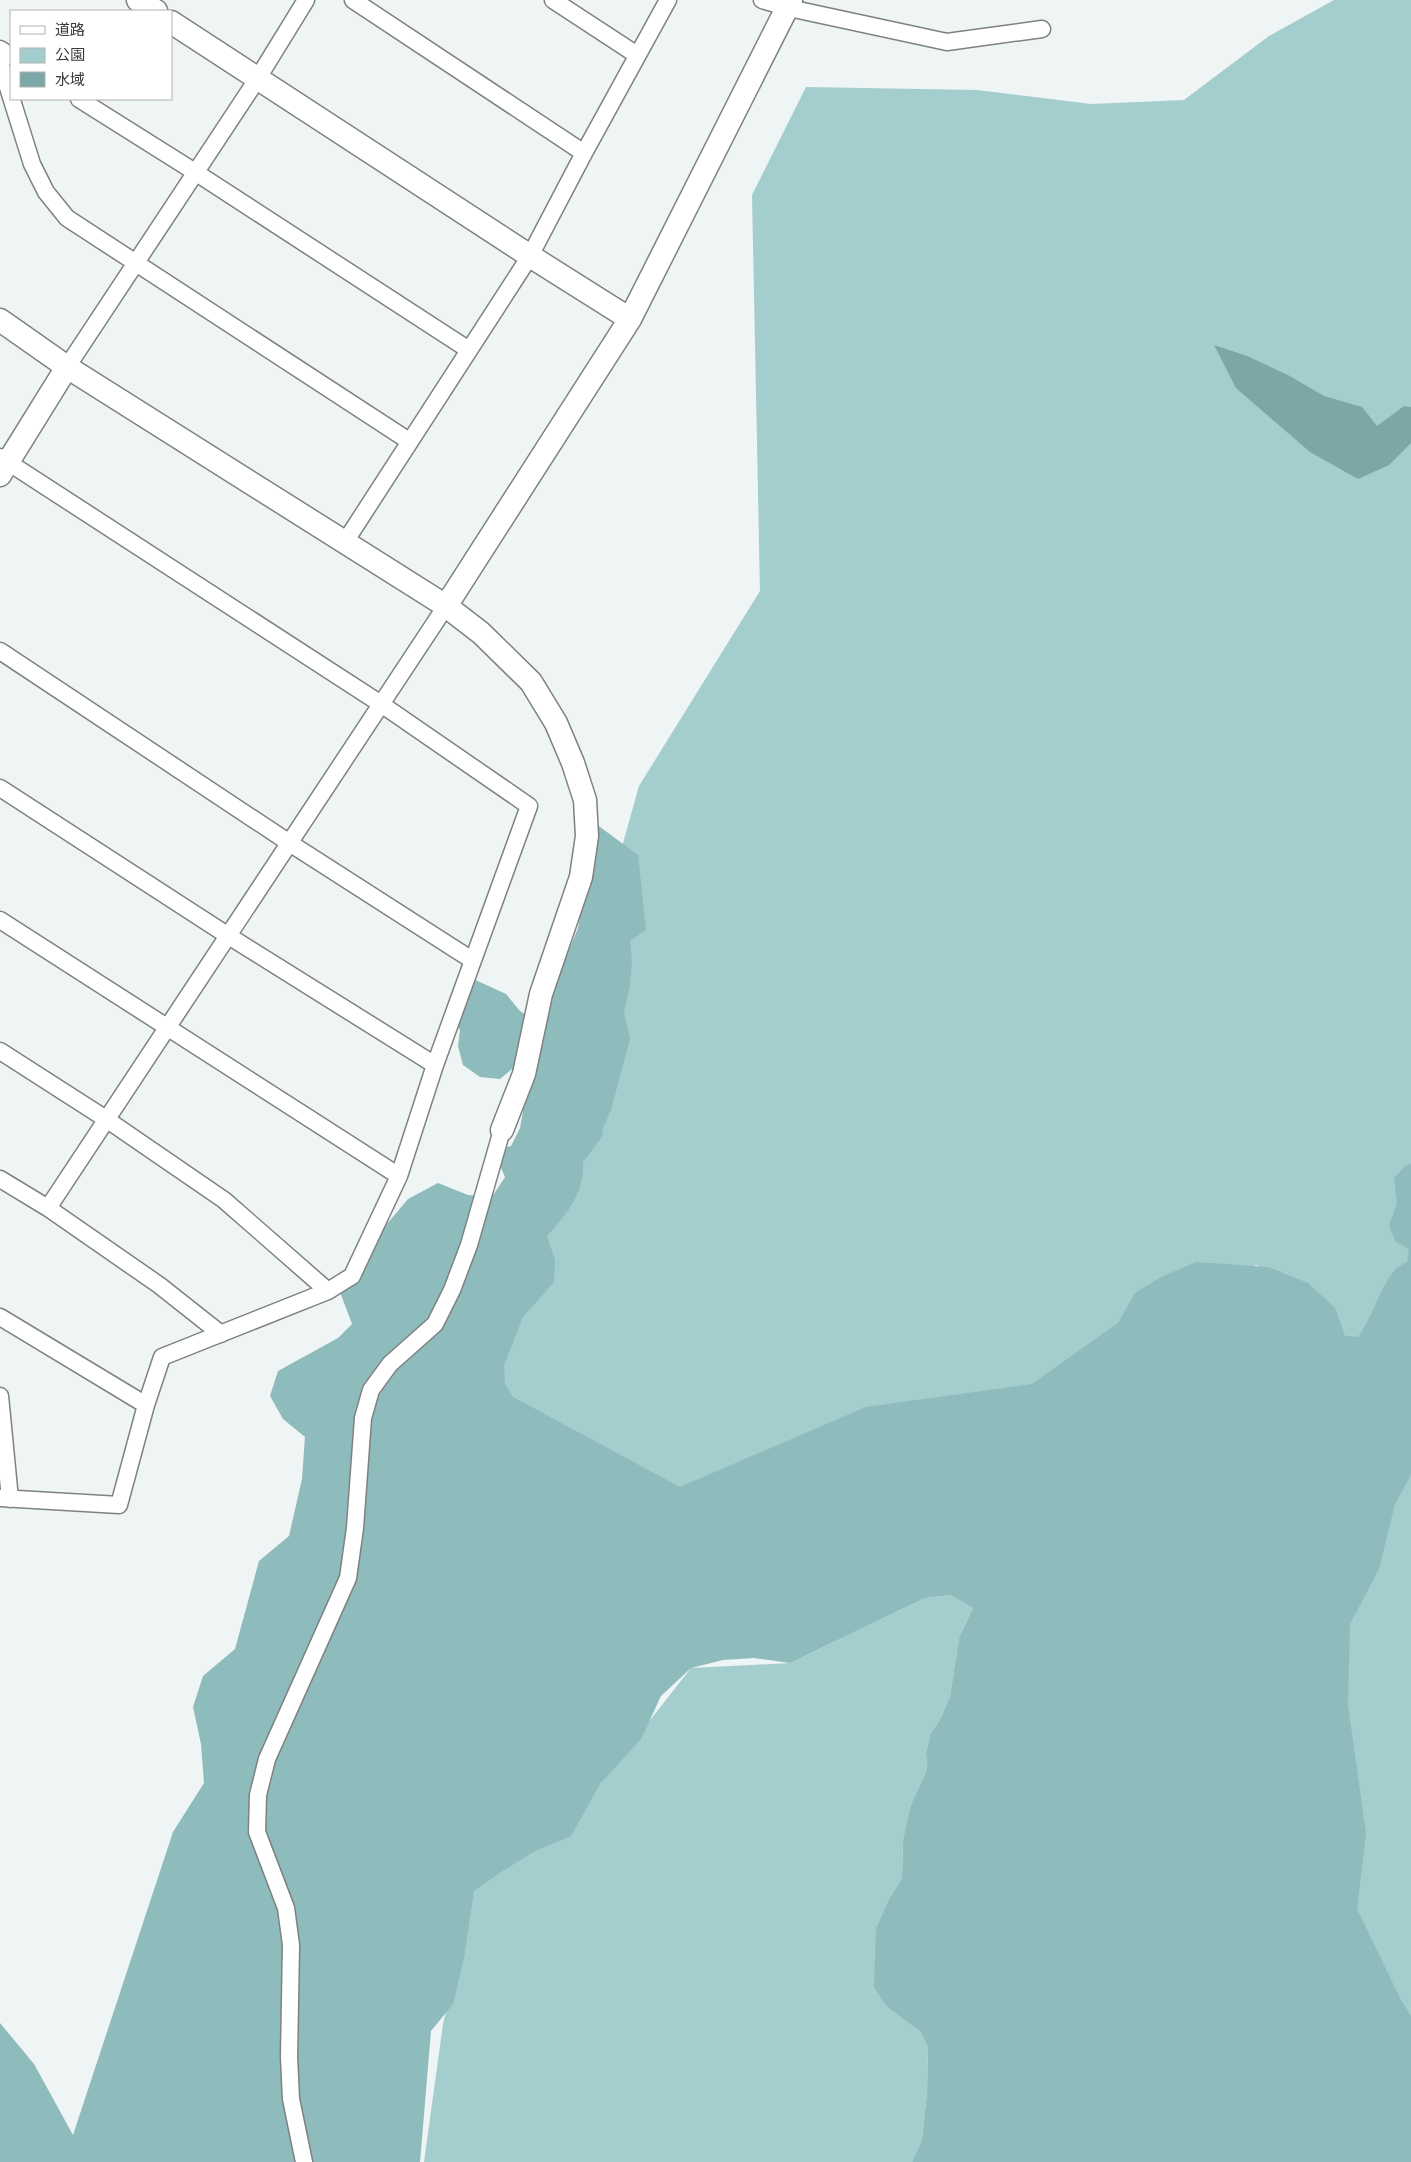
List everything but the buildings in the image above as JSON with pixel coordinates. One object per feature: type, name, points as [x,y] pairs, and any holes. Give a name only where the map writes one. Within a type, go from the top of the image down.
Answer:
[{"type":"street","points":[[138,0],[154,10]]},
{"type":"street","points":[[0,1396],[5,1499],[119,1505],[146,1405],[162,1357],[328,1291],[352,1276],[399,1176],[435,1065],[529,806],[381,704],[3,465],[258,78],[306,0]]},
{"type":"street","points":[[353,0],[584,153]]},
{"type":"street","points":[[553,0],[637,55]]},
{"type":"street","points":[[345,542],[530,256],[668,0]]},
{"type":"street","points":[[762,0],[790,4],[947,42],[1042,29]]},
{"type":"street","points":[[48,1208],[288,842],[446,606],[630,318],[790,4]]},
{"type":"street","points":[[172,23],[530,256],[630,318]]},
{"type":"street","points":[[0,62],[10,97]]},
{"type":"street","points":[[11,100],[32,164],[46,192],[67,218],[409,441]]},
{"type":"street","points":[[81,100],[469,350]]},
{"type":"street","points":[[0,320],[67,367],[446,606],[481,633],[531,682],[556,722],[573,763],[585,800],[587,836],[581,877],[541,994],[524,1074],[502,1130],[469,1245],[452,1290],[435,1324],[390,1364],[371,1390],[363,1418],[355,1528],[348,1578],[267,1759],[258,1796],[257,1832],[286,1908],[291,1945],[289,2056],[291,2099],[304,2162]]},
{"type":"street","points":[[0,651],[288,842],[472,960]]},
{"type":"street","points":[[0,788],[227,935],[435,1065]]},
{"type":"street","points":[[0,920],[399,1176]]},
{"type":"street","points":[[0,1051],[106,1119],[224,1200],[328,1291]]},
{"type":"street","points":[[0,1179],[48,1208],[159,1285],[221,1334]]},
{"type":"street","points":[[0,1317],[146,1405]]},
{"type":"green space","points":[[1334,0],[1411,0],[1411,1323],[1342,1364],[1257,1265],[1134,1297],[1076,1406],[670,1514],[464,1411],[639,786],[760,591],[752,195],[806,87],[977,90],[1091,104],[1184,100],[1269,36]]},
{"type":"green space","points":[[1411,1457],[1411,2047],[1342,1871],[1313,1653]]},
{"type":"green space","points":[[950,1595],[973,1608],[959,1638],[950,1696],[941,1718],[930,1735],[926,1753],[927,1769],[910,1807],[903,1840],[902,1878],[889,1899],[876,1928],[887,2007],[921,2032],[928,2048],[927,2093],[922,2139],[912,2162],[424,2162],[443,2024],[474,1891],[600,1784],[691,1668],[790,1663],[925,1598]]},
{"type":"shaded area","points":[[596,824],[638,855],[646,930],[630,941],[632,961],[630,984],[624,1013],[630,1039],[611,1110],[603,1128],[602,1137],[583,1162],[581,1184],[573,1203],[547,1236],[555,1260],[554,1282],[523,1317],[504,1365],[505,1384],[513,1397],[680,1487],[866,1407],[1032,1384],[1118,1323],[1135,1293],[1161,1277],[1196,1262],[1268,1267],[1308,1283],[1335,1308],[1345,1336],[1358,1337],[1368,1321],[1388,1279],[1396,1268],[1407,1262],[1409,1249],[1396,1242],[1389,1225],[1397,1204],[1394,1178],[1405,1166],[1411,1164],[1411,1475],[1395,1504],[1379,1569],[1350,1624],[1348,1705],[1366,1834],[1357,1909],[1401,2000],[1411,2016],[1411,2162],[912,2162],[922,2139],[927,2093],[928,2048],[921,2032],[887,2007],[874,1987],[876,1928],[889,1899],[902,1878],[903,1840],[910,1807],[927,1769],[926,1753],[930,1735],[941,1718],[950,1696],[959,1638],[973,1608],[950,1595],[925,1598],[790,1663],[754,1658],[723,1660],[691,1668],[661,1696],[641,1739],[600,1784],[571,1836],[535,1851],[474,1891],[464,1958],[453,2004],[431,2031],[420,2162],[0,2162],[0,2023],[34,2064],[73,2135],[173,1832],[204,1783],[201,1744],[193,1707],[203,1676],[235,1649],[259,1561],[289,1536],[302,1479],[305,1437],[283,1419],[270,1396],[278,1371],[338,1338],[352,1324],[340,1292],[372,1236],[386,1225],[408,1199],[438,1183],[468,1195],[492,1197],[505,1177],[499,1163],[500,1149],[511,1146],[520,1128],[523,1111],[513,1086],[512,1069],[500,1079],[480,1077],[463,1065],[458,1046],[460,1030],[452,1018],[471,978],[506,994],[520,1011],[535,1021],[559,975],[578,928]]},
{"type":"water","points":[[1214,345],[1247,356],[1288,375],[1324,396],[1362,407],[1377,426],[1404,406],[1411,407],[1411,443],[1389,465],[1358,479],[1310,452],[1236,388]]}]
